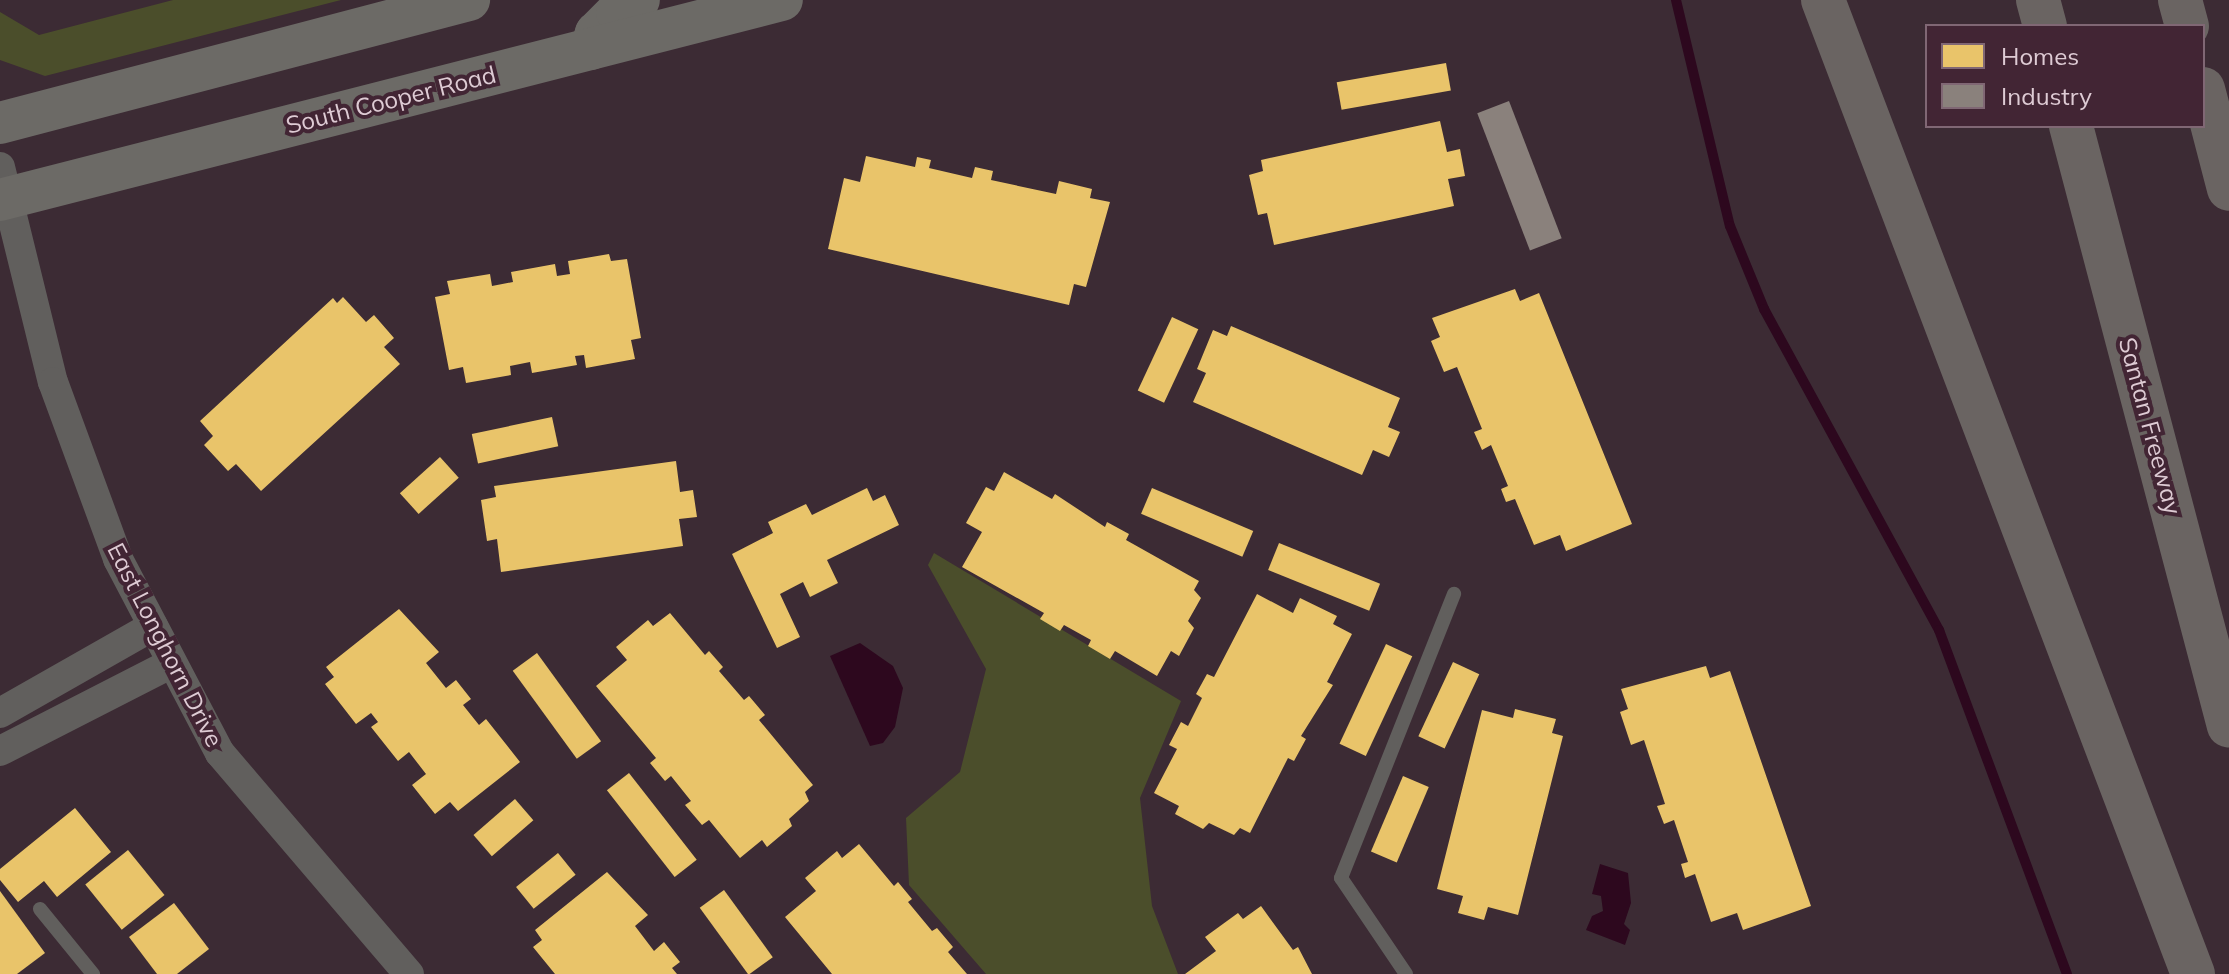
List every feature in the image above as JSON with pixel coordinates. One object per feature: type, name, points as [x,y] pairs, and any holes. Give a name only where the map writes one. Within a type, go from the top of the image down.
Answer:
[{"type":"highway","points":[[1823,0],[2193,974]]},
{"type":"highway","points":[[2038,0],[2044,24]]},
{"type":"highway","points":[[2180,0],[2186,24]]},
{"type":"highway","points":[[2205,97],[2229,189]]},
{"type":"highway","name":"Santan Freeway","points":[[2072,128],[2229,726]]},
{"type":"main road","points":[[0,123],[469,0]]},
{"type":"main road","points":[[591,49],[596,33],[617,12],[639,0]]},
{"type":"main road","name":"South Cooper Road","points":[[3,189],[591,49],[782,0]]},
{"type":"street","name":"East Longhorn Drive","points":[[3,189],[53,382],[118,559],[220,753],[409,974]]},
{"type":"street","points":[[0,713],[153,626]]},
{"type":"street","points":[[0,751],[172,663]]},
{"type":"lane","points":[[1406,974],[1341,878],[1454,594]]},
{"type":"lane","points":[[40,909],[84,971]]},
{"type":"green space","points":[[173,0],[341,0],[45,76],[0,60],[0,12],[39,35]]},
{"type":"green space","points":[[934,553],[1181,701],[1140,798],[1152,906],[1178,974],[986,974],[909,885],[906,818],[960,772],[986,669],[928,565]]},
{"type":"shaded area","points":[[860,643],[893,666],[903,688],[895,727],[883,743],[870,746],[830,656]]},
{"type":"shaded area","points":[[1600,864],[1628,873],[1631,903],[1624,924],[1630,930],[1625,945],[1586,930],[1592,916],[1603,911],[1601,896],[1592,894]]},
{"type":"building: Homes","points":[[1446,63],[1451,91],[1342,110],[1337,82]]},
{"type":"building: Homes","points":[[1440,121],[1447,152],[1460,149],[1465,176],[1448,179],[1454,206],[1274,245],[1267,213],[1258,215],[1249,175],[1263,171],[1261,160]]},
{"type":"building: Homes","points":[[866,156],[915,167],[917,157],[931,160],[929,168],[972,178],[975,167],[993,171],[991,180],[1056,194],[1059,181],[1092,189],[1090,198],[1110,202],[1086,287],[1074,284],[1069,305],[828,249],[844,178],[860,182]]},
{"type":"building: Homes","points":[[609,254],[611,261],[627,259],[641,338],[631,340],[635,359],[586,368],[584,355],[575,356],[577,365],[532,373],[530,362],[510,366],[511,375],[466,383],[463,367],[449,370],[435,297],[450,294],[447,281],[490,274],[492,286],[513,282],[511,272],[555,264],[557,276],[570,274],[568,261]]},
{"type":"building: Homes","points":[[1515,289],[1520,301],[1539,293],[1632,524],[1566,551],[1560,535],[1534,545],[1515,499],[1506,502],[1501,489],[1508,486],[1491,445],[1482,450],[1474,432],[1482,429],[1457,367],[1444,372],[1431,341],[1440,337],[1432,318]]},
{"type":"building: Homes","points":[[343,297],[366,322],[374,315],[394,338],[384,347],[400,364],[261,491],[236,464],[228,471],[204,445],[213,436],[200,421],[333,298],[337,303]]},
{"type":"building: Homes","points":[[1172,317],[1198,329],[1164,403],[1138,390]]},
{"type":"building: Homes","points":[[1231,326],[1400,398],[1388,427],[1400,432],[1389,457],[1373,450],[1362,475],[1193,402],[1206,373],[1197,369],[1213,330],[1227,336]]},
{"type":"building: Homes","points":[[552,417],[558,446],[478,463],[472,434]]},
{"type":"building: Homes","points":[[440,457],[459,478],[419,514],[400,493]]},
{"type":"building: Homes","points":[[676,461],[680,492],[693,490],[697,517],[679,519],[683,546],[501,572],[497,539],[487,541],[481,500],[496,497],[494,486]]},
{"type":"building: Homes","points":[[1004,472],[1052,499],[1055,494],[1105,527],[1107,522],[1129,534],[1126,540],[1199,581],[1194,590],[1201,598],[1188,621],[1194,628],[1179,656],[1171,651],[1157,676],[1115,651],[1110,659],[1088,646],[1091,640],[1064,625],[1060,631],[1040,619],[1044,613],[962,567],[982,532],[966,523],[986,487],[994,491]]},
{"type":"building: Homes","points":[[867,488],[873,501],[885,495],[899,525],[827,560],[838,583],[810,597],[803,582],[780,594],[800,637],[777,648],[732,554],[773,533],[768,522],[806,504],[812,515]]},
{"type":"building: Homes","points":[[1152,488],[1253,531],[1242,557],[1141,514]]},
{"type":"building: Homes","points":[[1279,543],[1380,584],[1369,611],[1268,570]]},
{"type":"building: Homes","points":[[1257,594],[1293,613],[1300,598],[1337,616],[1333,624],[1352,634],[1327,682],[1333,685],[1301,736],[1306,739],[1294,761],[1288,758],[1250,833],[1240,828],[1234,835],[1209,823],[1203,829],[1175,814],[1179,806],[1154,793],[1177,749],[1169,745],[1181,722],[1188,726],[1202,698],[1196,694],[1207,674],[1214,677]]},
{"type":"building: Homes","points":[[399,609],[439,652],[426,663],[446,688],[456,680],[471,699],[463,705],[479,725],[486,719],[520,762],[458,811],[450,802],[435,814],[412,785],[426,774],[409,752],[398,761],[371,727],[378,722],[371,713],[356,724],[325,684],[334,677],[326,667]]},
{"type":"building: Homes","points":[[670,613],[705,655],[709,651],[723,667],[719,671],[744,700],[749,696],[765,715],[759,720],[813,785],[805,792],[809,801],[789,819],[792,826],[767,847],[762,840],[740,858],[709,820],[702,825],[685,805],[691,801],[671,776],[665,781],[650,763],[656,758],[596,686],[627,660],[616,647],[648,620],[653,626]]},
{"type":"building: Homes","points":[[1386,644],[1412,656],[1366,756],[1340,744]]},
{"type":"building: Homes","points":[[537,653],[601,741],[577,759],[513,671]]},
{"type":"building: Homes","points":[[1453,662],[1479,674],[1445,749],[1418,736]]},
{"type":"building: Homes","points":[[1706,666],[1710,678],[1730,671],[1811,906],[1743,930],[1737,913],[1711,922],[1695,874],[1685,878],[1681,864],[1688,862],[1674,820],[1664,824],[1657,806],[1665,804],[1644,740],[1631,745],[1620,712],[1628,709],[1621,689]]},
{"type":"building: Homes","points":[[1515,709],[1556,719],[1552,733],[1563,736],[1518,915],[1488,907],[1484,920],[1458,913],[1463,896],[1437,889],[1482,710],[1513,718]]},
{"type":"building: Homes","points":[[629,773],[697,860],[675,877],[607,790]]},
{"type":"building: Homes","points":[[1403,776],[1429,787],[1397,862],[1371,851]]},
{"type":"building: Homes","points":[[515,799],[533,820],[492,856],[473,835]]},
{"type":"building: Homes","points":[[75,808],[111,852],[57,897],[44,881],[18,902],[0,880],[0,869]]},
{"type":"building: Homes","points":[[859,844],[894,886],[898,882],[912,899],[908,902],[932,931],[937,928],[953,947],[948,952],[967,974],[832,974],[785,917],[816,891],[805,878],[837,851],[842,858]]},
{"type":"building: Homes","points":[[128,850],[165,895],[122,930],[85,885]]},
{"type":"building: Homes","points":[[558,853],[576,875],[534,909],[516,887]]},
{"type":"building: Homes","points":[[607,872],[648,915],[635,926],[654,951],[664,942],[680,962],[672,968],[677,974],[555,974],[533,947],[542,940],[535,930]]},
{"type":"building: Homes","points":[[724,890],[773,957],[748,974],[700,908]]},
{"type":"building: Homes","points":[[0,891],[45,953],[17,974],[0,974]]},
{"type":"building: Homes","points":[[174,903],[209,949],[177,974],[157,974],[129,937]]},
{"type":"building: Homes","points":[[1261,906],[1293,950],[1298,947],[1312,974],[1185,974],[1216,951],[1205,937],[1238,913],[1243,919]]},
{"type":"building: Industry","points":[[1509,101],[1562,238],[1530,250],[1477,113]]},
{"type":"waterway","points":[[1676,0],[1730,226],[1764,309],[1939,630],[2067,974]]}]
